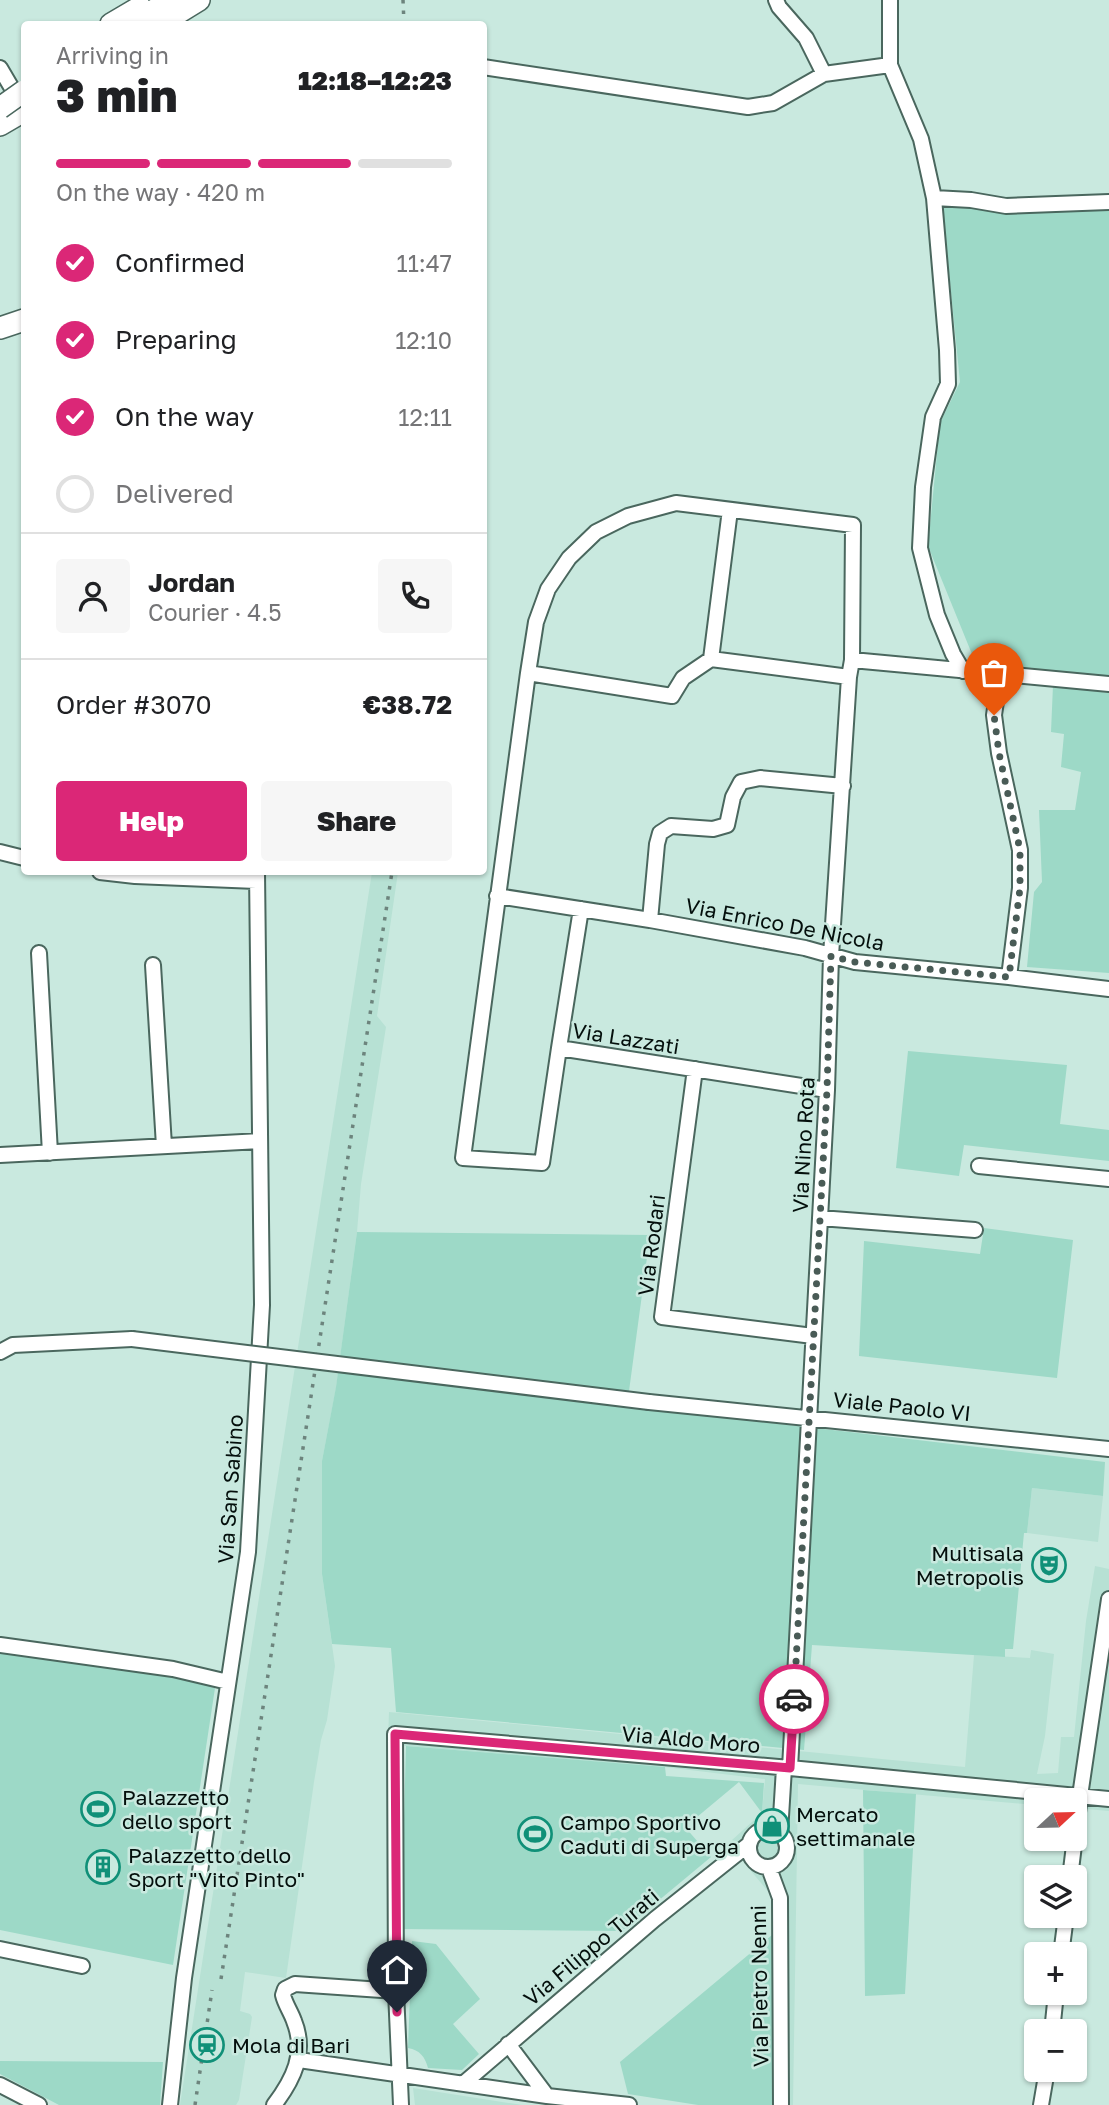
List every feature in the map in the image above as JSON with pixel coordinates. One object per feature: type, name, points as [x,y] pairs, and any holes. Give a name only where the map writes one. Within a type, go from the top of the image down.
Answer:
[{"type":"highway","points":[[116,21],[150,0]]},
{"type":"highway","points":[[136,21],[171,0]]},
{"type":"highway","points":[[165,21],[200,0]]},
{"type":"highway","points":[[0,108],[21,94]]},
{"type":"highway","points":[[0,125],[21,112]]},
{"type":"highway","points":[[0,328],[21,321]]},
{"type":"street","points":[[776,0],[806,38],[824,74]]},
{"type":"street","points":[[890,0],[890,65],[921,139],[934,198],[948,384],[933,416],[923,487],[919,548],[937,615],[963,671]]},
{"type":"street","points":[[487,68],[748,107],[772,103],[824,74],[890,65]]},
{"type":"street","points":[[0,68],[21,105]]},
{"type":"street","points":[[934,198],[1006,206],[1109,202]]},
{"type":"street","points":[[559,1048],[542,1163],[463,1158],[528,673],[536,622],[548,589],[569,558],[596,532],[628,516],[676,503],[730,510],[711,659]]},
{"type":"street","name":"Via Nino Rota","points":[[730,510],[853,525],[852,660],[831,956],[810,1418],[777,1831]]},
{"type":"street","points":[[528,673],[672,696],[683,678],[711,659],[849,677]]},
{"type":"street","points":[[852,660],[1109,684]]},
{"type":"street","points":[[1000,675],[994,715],[999,753],[1020,850],[1020,888],[1009,977]]},
{"type":"street","points":[[650,920],[657,844],[660,833],[671,825],[713,829],[726,825],[733,797],[741,782],[760,778],[843,786]]},
{"type":"street","points":[[0,852],[21,857]]},
{"type":"street","points":[[126,875],[257,876]]},
{"type":"street","name":"Via San Sabino","points":[[170,2105],[184,1978],[248,1552],[262,1305],[257,876]]},
{"type":"street","name":"Via Enrico De Nicola","points":[[497,896],[805,948],[855,962],[1109,989]]},
{"type":"street","name":"Via Lazzati","points":[[581,909],[559,1048],[827,1090]]},
{"type":"street","points":[[39,953],[50,1153]]},
{"type":"street","points":[[153,965],[164,1146]]},
{"type":"street","name":"Via Rodari","points":[[695,1069],[662,1317],[814,1336]]},
{"type":"street","points":[[0,1155],[260,1141]]},
{"type":"street","points":[[978,1166],[1109,1179]]},
{"type":"street","points":[[820,1218],[975,1230]]},
{"type":"street","name":"Viale Paolo VI","points":[[0,1352],[13,1345],[132,1339],[649,1402],[1109,1449]]},
{"type":"street","points":[[1081,1788],[1109,1599]]},
{"type":"street","points":[[0,1645],[173,1669],[228,1682]]},
{"type":"street","name":"Via Aldo Moro","points":[[396,1992],[395,1734],[1024,1791]]},
{"type":"street","name":"Via Aldo Moro","points":[[1087,1797],[1109,1799]]},
{"type":"street","points":[[761,1830],[777,1831],[786,1843],[786,1856],[777,1865],[760,1867],[754,1863],[748,1852],[748,1845],[755,1833],[761,1830]]},
{"type":"street","name":"Via Filippo Turati","points":[[464,2083],[655,1919],[748,1845]]},
{"type":"street","name":"Via Pietro Nenni","points":[[769,1868],[780,1898],[781,2105]]},
{"type":"street","points":[[0,1949],[82,1966]]},
{"type":"street","points":[[274,2105],[289,2084],[299,2060],[295,2023],[283,1995],[285,1989],[295,1984],[396,1992],[401,2105]]},
{"type":"street","points":[[508,2044],[547,2096]]},
{"type":"street","points":[[299,2060],[626,2105]]},
{"type":"street","points":[[1041,2105],[1045,2082]]},
{"type":"street","points":[[0,2085],[39,2105]]},
{"type":"shaded area","points":[[942,203],[1004,212],[1109,209],[1109,676],[976,664],[928,546],[940,423],[960,382]]},
{"type":"shaded area","points":[[1053,685],[1109,693],[1109,973],[1027,967],[1034,892],[1042,882],[1039,810],[1075,810],[1081,772],[1061,767],[1064,734],[1051,732]]},
{"type":"shaded area","points":[[372,875],[398,875],[377,1016],[386,1027],[361,1184],[336,1388],[322,1461],[322,1574],[335,1666],[314,1782],[286,1978],[245,1972],[240,2011],[252,2017],[236,2105],[180,2105]]},
{"type":"shaded area","points":[[908,1051],[1067,1065],[1060,1124],[1109,1130],[1109,1161],[964,1145],[959,1176],[896,1168]]},
{"type":"shaded area","points":[[984,1228],[1073,1240],[1057,1378],[859,1356],[864,1241],[980,1254]]},
{"type":"shaded area","points":[[357,1232],[650,1235],[627,1406],[1105,1462],[1103,1496],[1032,1488],[1027,1533],[1024,1533],[1013,1649],[1005,1649],[1005,1657],[812,1645],[804,1750],[396,1712],[391,1648],[332,1644],[322,1574],[322,1461],[336,1387]]},
{"type":"shaded area","points":[[1032,1488],[1103,1496],[1098,1542],[1027,1533]]},
{"type":"shaded area","name":"Mercato settimanale","points":[[1095,1566],[1109,1569],[1109,1811],[1087,1809],[1087,1788],[1024,1788],[1024,1804],[798,1784],[793,2105],[772,2105],[772,1896],[740,1858],[732,1840],[762,1813],[765,1779],[665,1767],[406,1746],[388,1740],[389,1712],[965,1767],[974,1655],[1030,1658],[1031,1650],[1054,1654],[1045,1736],[1037,1774],[1058,1773],[1061,1737],[1074,1737],[1086,1621]]},
{"type":"shaded area","name":"Palazzetto dello sport","points":[[0,1650],[46,1656],[48,1660],[56,1657],[190,1679],[215,1688],[173,1965],[0,1930]]},
{"type":"shaded area","name":"Campo Sportivo Caduti di Superga","points":[[406,1746],[665,1767],[666,1776],[764,1783],[762,1813],[739,1782],[685,1827],[711,1857],[622,1931],[401,1929]]},
{"type":"shaded area","points":[[863,1790],[916,1794],[905,1994],[865,1996]]},
{"type":"shaded area","points":[[772,1935],[772,2105],[698,2105],[628,2094],[620,2062]]},
{"type":"shaded area","points":[[412,1941],[436,1944],[480,1999],[453,2024],[479,2054],[462,2070],[428,2068],[416,2050],[408,2048]]},
{"type":"shaded area","points":[[0,2061],[163,2062],[160,2105],[59,2105],[0,2074]]},
{"type":"shaded area","points":[[413,2088],[522,2105],[415,2105]]},
{"type":"railway","points":[[403,0],[404,21]]},
{"type":"railway","points":[[221,1979],[392,875]]},
{"type":"railway","points":[[195,2105],[212,1990]]},
{"type":"way so far","points":[[794,1699],[827,1090],[831,956],[855,962],[1009,977],[1020,888],[1020,850],[999,753],[994,715]]},
{"type":"place","name":"Multisala Metropolis","points":[[1049,1565]]},
{"type":"place","name":"Palazzetto dello sport","points":[[98,1809]]},
{"type":"place","name":"Mercato settimanale","points":[[772,1826]]},
{"type":"place","name":"Campo Sportivo Caduti di Superga","points":[[535,1834]]},
{"type":"place","name":"Palazzetto dello Sport \"Vito Pinto\"","points":[[103,1867]]},
{"type":"place","name":"Mola di Bari","points":[[207,2045]]},
{"type":"route","points":[[397,2012],[395,1734],[790,1768],[794,1699]]}]
